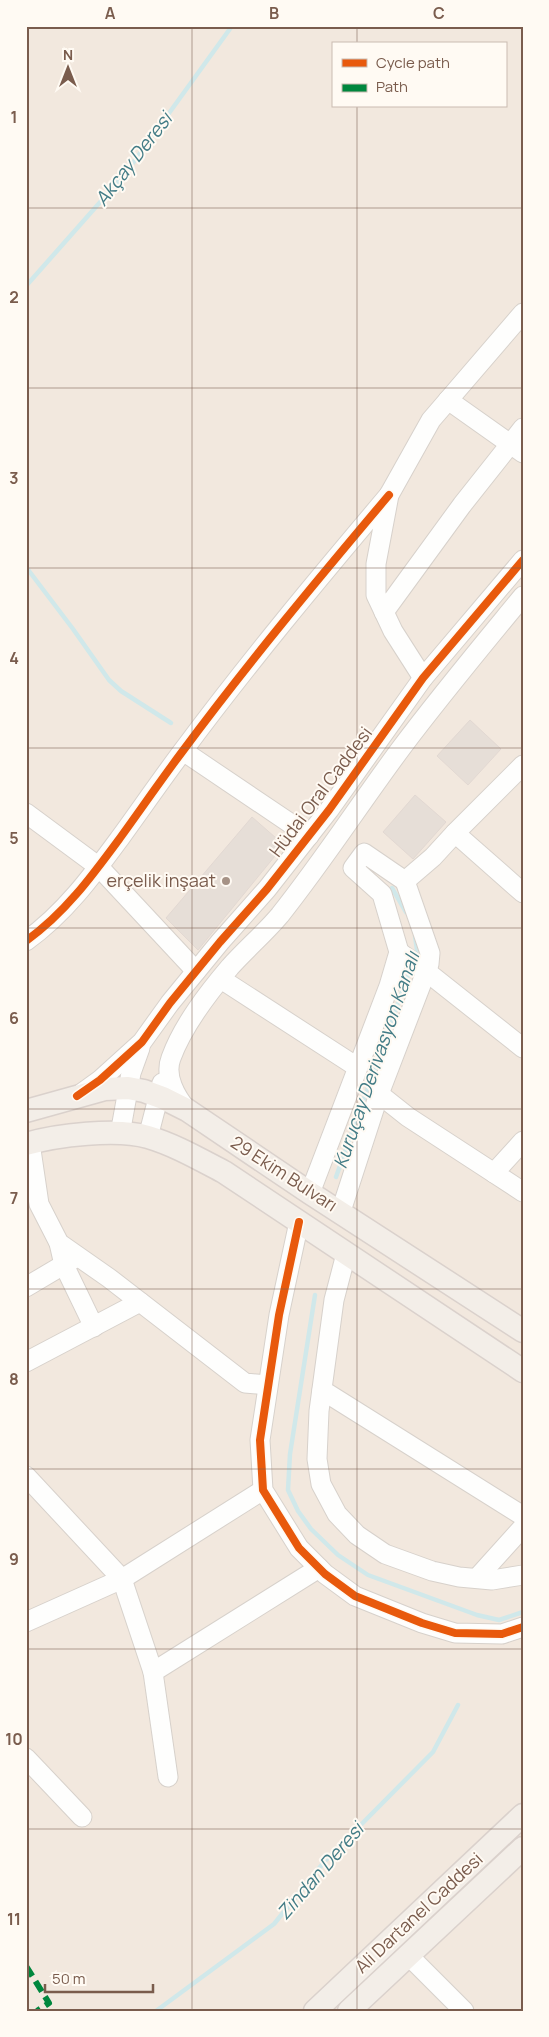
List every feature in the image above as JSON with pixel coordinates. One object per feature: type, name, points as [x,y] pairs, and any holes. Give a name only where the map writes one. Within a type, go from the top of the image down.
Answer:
[{"type":"main road","name":"29 Ekim Bulvarı","points":[[26,1112],[105,1089],[128,1088],[158,1096],[186,1110],[310,1193],[341,1211],[523,1330]]},
{"type":"main road","name":"29 Ekim Bulvarı","points":[[28,1143],[82,1135],[120,1134],[148,1137],[174,1146],[224,1172],[523,1371]]},
{"type":"main road","name":"Ali Dartanel Caddesi","points":[[315,2011],[523,1815]]},
{"type":"main road","name":"Ali Dartanel Caddesi","points":[[350,2011],[523,1848]]},
{"type":"street","points":[[26,941],[42,930],[67,906],[99,867],[183,750],[293,608],[390,495],[431,420],[523,313]]},
{"type":"street","points":[[448,400],[517,448]]},
{"type":"street","points":[[384,612],[462,505],[517,448],[523,428]]},
{"type":"street","points":[[390,495],[376,564],[376,595],[393,631],[423,678]]},
{"type":"street","name":"Hüdai Oral Caddesi","points":[[142,1042],[170,1003],[267,889],[309,836],[423,678],[523,560]]},
{"type":"street","points":[[148,1137],[158,1096],[172,1055],[198,1009],[230,967],[279,916],[401,748],[453,680],[523,596]]},
{"type":"street","points":[[183,750],[309,836]]},
{"type":"street","points":[[405,880],[432,857],[523,765]]},
{"type":"street","points":[[26,813],[99,867],[196,971]]},
{"type":"street","points":[[455,833],[523,893]]},
{"type":"street","points":[[341,1211],[379,1094],[424,970],[430,953],[405,880],[364,853],[353,868],[382,894],[402,954],[424,970],[523,1048]]},
{"type":"street","points":[[310,1193],[402,954]]},
{"type":"street","points":[[221,979],[357,1067]]},
{"type":"street","points":[[120,1134],[133,1065],[142,1042]]},
{"type":"street","points":[[77,1096],[100,1080],[142,1042]]},
{"type":"street","points":[[172,1055],[172,1085],[177,1098],[186,1110]]},
{"type":"street","points":[[379,1094],[408,1117],[523,1192]]},
{"type":"street","points":[[494,1174],[523,1141]]},
{"type":"street","points":[[28,1143],[39,1204],[71,1261],[94,1327]]},
{"type":"street","points":[[299,1222],[267,1385],[260,1440],[263,1490],[299,1548],[319,1568],[355,1596],[422,1623],[455,1633],[502,1634],[523,1627]]},
{"type":"street","points":[[346,1254],[334,1300],[322,1390],[317,1459],[321,1484],[337,1514],[357,1535],[385,1554],[432,1571],[492,1580],[523,1576]]},
{"type":"street","points":[[26,1287],[71,1261]]},
{"type":"street","points":[[71,1261],[140,1302],[244,1383],[267,1385]]},
{"type":"street","points":[[26,1362],[140,1302]]},
{"type":"street","points":[[322,1390],[523,1516]]},
{"type":"street","points":[[26,1476],[122,1579],[153,1672],[168,1777]]},
{"type":"street","points":[[26,1622],[122,1579],[263,1490]]},
{"type":"street","points":[[477,1578],[523,1527]]},
{"type":"street","points":[[153,1672],[319,1568]]},
{"type":"street","points":[[26,1758],[82,1817]]},
{"type":"street","points":[[408,1956],[464,2011]]},
{"type":"shaded area","points":[[26,26],[523,26],[523,2011],[26,2011]]},
{"type":"building","points":[[470,720],[501,749],[468,785],[437,756]]},
{"type":"building","points":[[415,795],[446,822],[413,859],[383,832]]},
{"type":"building","name":"erçelik inşaat","points":[[252,817],[284,845],[198,950],[166,918]]},
{"type":"waterway","name":"Akçay Deresi","points":[[26,286],[125,174],[232,26]]},
{"type":"waterway","name":"Kuruçay Derivasyon Kanalı","points":[[26,567],[109,680],[121,691],[171,723]]},
{"type":"waterway","name":"Kuruçay Derivasyon Kanalı","points":[[392,888],[406,912]]},
{"type":"waterway","name":"Kuruçay Derivasyon Kanalı","points":[[415,936],[417,950],[415,957]]},
{"type":"waterway","name":"Kuruçay Derivasyon Kanalı","points":[[336,1177],[411,967]]},
{"type":"waterway","name":"Kuruçay Derivasyon Kanalı","points":[[315,1295],[290,1454],[288,1490],[298,1511],[311,1529],[338,1555],[368,1575],[477,1615],[499,1620],[523,1612]]},
{"type":"waterway","name":"Zindan Deresi","points":[[156,2011],[274,1924],[325,1861],[433,1752],[458,1705]]},
{"type":"marked path","points":[[26,1966],[49,2003],[37,2011]]},
{"type":"cycle path","points":[[26,941],[53,918],[88,880],[232,686],[389,495]]},
{"type":"cycle path","points":[[77,1096],[100,1080],[142,1042],[170,1003],[267,889],[329,810],[423,678],[523,560]]},
{"type":"cycle path","points":[[299,1222],[279,1315],[260,1440],[263,1490],[299,1548],[325,1574],[355,1596],[422,1623],[455,1633],[502,1634],[523,1627]]},
{"type":"place","name":"erçelik inşaat","points":[[226,881]]}]
